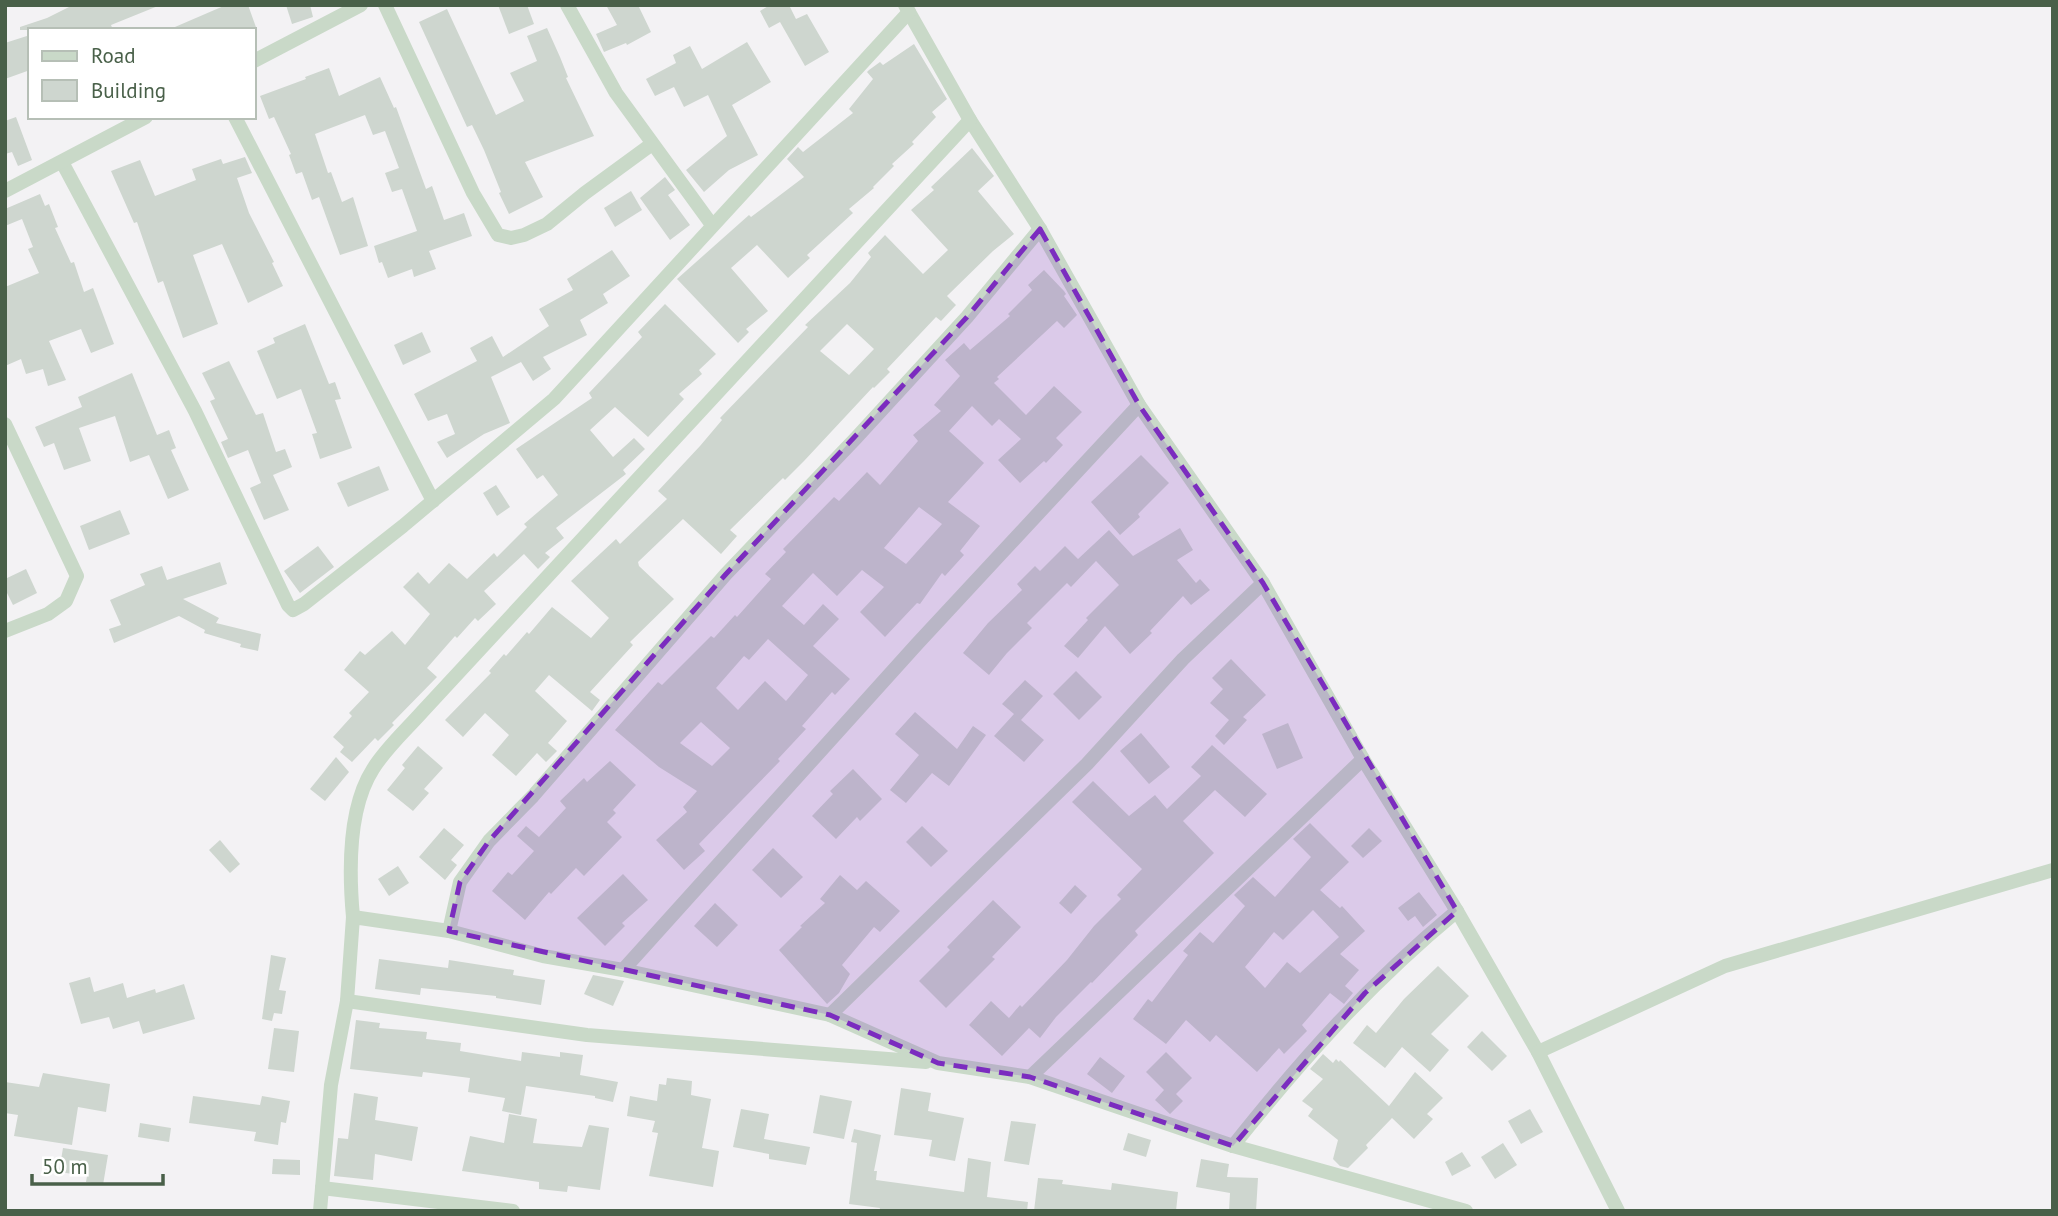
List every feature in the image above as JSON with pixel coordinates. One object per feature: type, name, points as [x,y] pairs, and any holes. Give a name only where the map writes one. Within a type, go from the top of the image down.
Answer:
[{"type":"street","points":[[256,60],[361,5]]},
{"type":"street","points":[[385,5],[473,193],[498,235],[511,238],[524,236],[547,224],[585,192],[652,144]]},
{"type":"street","points":[[567,5],[616,93],[712,225]]},
{"type":"street","points":[[62,162],[195,411],[288,605],[293,610],[433,501],[554,399],[907,9],[971,120],[1040,229],[1139,405],[1263,583],[1363,759],[1457,911],[1538,1052],[1618,1211]]},
{"type":"street","points":[[5,191],[142,119]]},
{"type":"street","points":[[236,119],[433,501]]},
{"type":"street","points":[[320,1211],[331,1085],[347,1000],[352,917],[352,843],[359,801],[372,770],[971,120]]},
{"type":"street","points":[[449,931],[460,883],[489,841],[533,796],[726,573],[856,438],[967,317],[1040,229]]},
{"type":"street","points":[[623,970],[917,644],[1139,405]]},
{"type":"street","points":[[5,424],[77,576],[66,601],[48,614],[5,631]]},
{"type":"street","points":[[830,1015],[1087,764],[1183,659],[1263,583]]},
{"type":"street","points":[[1030,1077],[1363,759]]},
{"type":"street","points":[[1538,1052],[1725,966],[2053,870]]},
{"type":"street","points":[[1233,1146],[1323,1038],[1365,993],[1457,911]]},
{"type":"street","points":[[352,917],[449,931],[543,956],[623,970],[830,1015],[938,1063]]},
{"type":"street","points":[[347,1000],[587,1035],[938,1063],[1030,1077],[1233,1146],[1466,1211]]},
{"type":"street","points":[[322,1188],[513,1211]]},
{"type":"highlighted area","points":[[1040,229],[1139,405],[1263,583],[1457,911],[1365,993],[1233,1146],[1030,1077],[938,1063],[830,1015],[449,931],[460,882],[489,841],[726,574],[967,317]]},
{"type":"building","points":[[73,5],[158,5],[111,25],[112,28],[20,30],[20,27]]},
{"type":"building","points":[[226,5],[248,5],[257,30],[256,28],[173,28]]},
{"type":"building","points":[[286,5],[310,5],[313,17],[292,24]]},
{"type":"building","points":[[498,5],[527,5],[534,24],[509,34]]},
{"type":"building","points":[[606,5],[638,5],[651,32],[627,45],[626,43],[604,52],[596,34],[617,25]]},
{"type":"building","points":[[770,5],[789,5],[796,19],[807,14],[829,52],[805,66],[780,22],[769,28],[760,11]]},
{"type":"building","points":[[447,9],[496,115],[524,101],[510,73],[537,61],[527,36],[547,28],[568,77],[566,78],[594,136],[525,162],[543,197],[509,214],[484,150],[472,125],[467,127],[419,22]]},
{"type":"building","points":[[28,36],[28,71],[5,79],[5,43]]},
{"type":"building","points":[[747,42],[771,82],[732,105],[758,155],[729,170],[704,192],[686,170],[727,136],[708,95],[684,107],[674,87],[655,96],[646,79],[676,63],[673,55],[690,46],[702,69]]},
{"type":"building","points":[[914,44],[947,99],[932,112],[936,117],[912,142],[914,144],[892,164],[894,166],[874,188],[849,209],[853,213],[807,255],[810,258],[788,278],[757,245],[731,268],[768,311],[746,329],[749,332],[738,343],[677,279],[749,215],[751,217],[804,177],[787,159],[798,147],[803,152],[853,113],[849,109],[873,79],[867,72],[869,70],[880,62],[883,65]]},
{"type":"building","points":[[329,68],[339,96],[380,77],[394,108],[396,107],[426,189],[432,186],[444,220],[464,213],[472,236],[429,251],[436,269],[414,277],[412,269],[388,278],[382,262],[379,263],[374,246],[417,231],[402,189],[392,192],[385,173],[399,168],[385,131],[373,135],[365,115],[315,134],[328,173],[331,172],[342,202],[353,197],[368,246],[340,255],[319,197],[312,200],[302,172],[296,174],[289,155],[291,154],[274,117],[269,119],[260,96]]},
{"type":"building","points":[[16,117],[32,160],[18,166],[12,152],[5,154],[5,121]]},
{"type":"building","points":[[972,148],[994,176],[978,191],[1014,234],[947,296],[956,305],[941,321],[936,317],[887,369],[890,372],[804,461],[730,530],[737,536],[721,554],[683,519],[638,562],[674,599],[630,642],[633,645],[590,692],[600,700],[592,711],[549,675],[535,691],[567,721],[548,743],[557,751],[546,762],[537,753],[516,776],[492,755],[509,735],[485,713],[463,737],[445,720],[491,673],[489,671],[504,654],[506,656],[527,632],[529,634],[552,607],[591,638],[609,618],[571,581],[616,539],[620,544],[667,499],[658,491],[700,446],[722,420],[720,418],[808,327],[805,325],[850,283],[871,257],[868,253],[885,235],[923,274],[948,250],[911,210],[934,190],[931,187]],"holes":[[[847,324],[874,349],[849,375],[820,351]]]},
{"type":"building","points":[[245,157],[252,173],[237,178],[249,213],[283,286],[248,303],[222,244],[193,255],[218,324],[183,338],[163,281],[158,283],[137,222],[134,223],[111,171],[140,160],[155,196],[196,180],[192,169],[221,159],[223,164]]},
{"type":"building","points":[[665,177],[675,190],[668,195],[690,225],[670,240],[640,198]]},
{"type":"building","points":[[631,191],[642,210],[615,227],[604,208]]},
{"type":"building","points":[[40,194],[45,206],[49,204],[58,227],[55,228],[71,263],[74,262],[84,292],[93,288],[114,344],[91,353],[81,329],[49,341],[66,380],[48,386],[43,369],[26,374],[21,359],[5,366],[5,287],[39,273],[28,249],[33,247],[22,219],[5,226],[5,209]]},
{"type":"building","points":[[612,250],[630,276],[603,294],[608,303],[580,320],[587,335],[543,357],[551,369],[533,381],[521,362],[491,377],[510,423],[484,434],[447,458],[437,442],[455,434],[447,414],[428,421],[414,394],[477,361],[470,348],[492,336],[503,357],[549,326],[539,309],[573,290],[567,279]]},
{"type":"building","points":[[1044,270],[1064,291],[1064,296],[1077,315],[1064,328],[1057,321],[997,377],[999,379],[994,383],[1026,415],[1054,386],[1082,412],[1056,438],[1063,445],[1046,463],[1044,461],[1020,483],[998,460],[1021,439],[999,419],[992,426],[972,406],[949,431],[984,463],[948,502],[980,526],[960,551],[964,555],[945,576],[942,573],[920,604],[917,603],[885,637],[860,612],[884,587],[862,570],[837,596],[813,573],[782,606],[804,625],[823,604],[839,619],[813,646],[850,679],[835,695],[832,692],[802,726],[806,729],[778,759],[780,761],[699,844],[705,851],[684,870],[656,840],[687,812],[683,807],[697,791],[659,767],[615,730],[658,682],[662,685],[711,636],[714,638],[735,615],[737,617],[771,579],[765,574],[786,552],[783,549],[834,497],[839,501],[867,472],[880,485],[918,441],[913,435],[941,411],[934,405],[960,376],[945,360],[964,343],[970,350],[1010,316],[1008,314],[1032,290],[1028,285]],"holes":[[[919,507],[942,524],[906,564],[884,548]],[[768,639],[808,675],[786,701],[765,681],[738,710],[716,688],[744,656],[749,660]],[[701,722],[730,748],[712,766],[680,743]]]},
{"type":"building","points":[[665,304],[716,354],[699,370],[702,374],[679,394],[684,399],[648,437],[615,407],[590,430],[613,457],[634,438],[645,449],[623,470],[626,474],[556,528],[564,538],[545,553],[550,557],[538,569],[524,554],[484,591],[496,604],[478,621],[475,618],[457,638],[455,636],[427,668],[437,677],[378,741],[375,738],[352,762],[340,752],[344,747],[333,737],[352,716],[349,713],[369,692],[344,670],[360,651],[365,655],[392,631],[405,645],[430,614],[403,587],[418,572],[429,584],[449,563],[467,579],[494,553],[497,557],[527,527],[524,524],[558,495],[543,475],[537,479],[516,449],[592,398],[589,393],[642,337],[638,332]]},
{"type":"building","points":[[305,324],[329,384],[335,382],[341,399],[335,400],[352,448],[320,459],[312,434],[317,433],[301,389],[277,399],[257,351],[275,343],[273,338]]},
{"type":"building","points":[[422,332],[431,352],[403,365],[394,345]]},
{"type":"building","points":[[229,361],[256,415],[263,413],[276,452],[285,449],[292,467],[273,475],[289,510],[264,520],[250,488],[261,483],[248,450],[228,458],[221,442],[228,439],[210,401],[215,399],[202,373]]},
{"type":"building","points":[[132,373],[157,435],[169,430],[176,448],[171,450],[189,490],[168,499],[149,455],[130,462],[115,416],[79,428],[91,461],[64,470],[54,443],[44,447],[35,427],[82,407],[78,397]]},
{"type":"building","points":[[1141,455],[1169,483],[1138,514],[1140,517],[1120,535],[1091,502]]},
{"type":"building","points":[[379,466],[389,490],[348,507],[337,483]]},
{"type":"building","points":[[496,485],[510,507],[497,516],[483,493]]},
{"type":"building","points":[[120,510],[130,534],[89,550],[80,526]]},
{"type":"building","points":[[1180,528],[1193,550],[1177,560],[1196,583],[1200,579],[1210,590],[1191,605],[1183,596],[1130,654],[1105,626],[1078,658],[1064,646],[1088,620],[1086,618],[1119,585],[1096,561],[1071,587],[1067,583],[1027,623],[1032,628],[989,675],[963,653],[988,623],[1022,590],[1017,584],[1035,566],[1040,571],[1065,546],[1078,559],[1109,530],[1133,556]]},
{"type":"building","points":[[318,546],[334,567],[300,593],[284,571]]},
{"type":"building","points":[[220,562],[227,584],[183,599],[219,618],[216,623],[261,634],[258,651],[204,633],[205,630],[179,616],[114,643],[109,629],[121,625],[110,600],[145,585],[140,574],[162,566],[167,580]]},
{"type":"building","points":[[26,569],[37,593],[13,605],[5,589],[5,579]]},
{"type":"building","points":[[1231,659],[1266,695],[1243,717],[1247,720],[1224,745],[1215,736],[1229,720],[1210,703],[1223,689],[1212,678]]},
{"type":"building","points":[[1076,671],[1102,697],[1079,720],[1053,694]]},
{"type":"building","points":[[1025,680],[1043,696],[1021,720],[1044,740],[1024,762],[994,736],[1014,714],[1002,704]]},
{"type":"building","points":[[915,712],[957,749],[973,726],[986,735],[949,786],[932,773],[906,803],[890,790],[919,755],[895,734]]},
{"type":"building","points":[[1288,723],[1303,758],[1277,769],[1262,734]]},
{"type":"building","points":[[1141,733],[1170,767],[1149,784],[1120,751]]},
{"type":"building","points":[[1212,745],[1267,794],[1245,817],[1215,790],[1183,821],[1214,853],[1135,931],[1138,935],[1056,1017],[1040,1038],[1029,1028],[1002,1056],[969,1025],[991,1001],[1009,1018],[1020,1005],[1022,1007],[1121,899],[1117,895],[1142,869],[1072,802],[1093,781],[1129,816],[1155,795],[1167,809],[1201,776],[1191,767]]},
{"type":"building","points":[[418,746],[443,768],[424,789],[429,793],[413,811],[387,790],[405,768],[402,765]]},
{"type":"building","points":[[336,757],[349,772],[325,801],[310,789]]},
{"type":"building","points":[[610,761],[636,785],[613,810],[616,813],[607,822],[622,837],[584,876],[576,868],[551,894],[549,892],[525,920],[492,891],[508,872],[512,875],[534,851],[517,836],[526,826],[539,837],[566,808],[560,801],[584,778],[587,782]]},
{"type":"building","points":[[853,769],[882,799],[860,821],[857,817],[836,839],[812,816],[833,794],[830,791]]},
{"type":"building","points":[[1310,823],[1349,862],[1320,890],[1340,908],[1342,906],[1365,931],[1340,954],[1359,970],[1345,986],[1353,993],[1344,1004],[1330,993],[1302,1025],[1307,1031],[1284,1054],[1279,1048],[1257,1072],[1216,1035],[1210,1042],[1186,1020],[1166,1044],[1133,1019],[1148,999],[1152,1002],[1188,955],[1183,951],[1200,932],[1213,943],[1245,906],[1234,895],[1253,877],[1275,897],[1311,857],[1293,839]],"holes":[[[1313,910],[1339,937],[1300,973],[1287,962],[1265,988],[1245,967],[1274,932],[1283,940]]]},
{"type":"building","points":[[922,826],[948,851],[931,867],[906,842]]},
{"type":"building","points":[[444,828],[464,845],[451,860],[457,865],[445,880],[419,857]]},
{"type":"building","points":[[1369,828],[1382,841],[1363,858],[1351,846]]},
{"type":"building","points":[[220,840],[240,864],[230,873],[209,850]]},
{"type":"building","points":[[773,848],[803,877],[781,898],[752,870]]},
{"type":"building","points":[[398,866],[409,883],[389,896],[378,879]]},
{"type":"building","points":[[623,874],[648,900],[622,923],[625,926],[605,946],[577,918]]},
{"type":"building","points":[[840,875],[857,890],[866,881],[900,911],[880,932],[874,927],[842,965],[850,974],[839,993],[827,1004],[779,950],[825,903],[820,899]]},
{"type":"building","points":[[1075,885],[1087,896],[1071,914],[1059,903]]},
{"type":"building","points":[[1419,892],[1437,915],[1423,927],[1415,916],[1408,921],[1398,908]]},
{"type":"building","points":[[993,900],[1021,927],[992,957],[995,959],[946,1008],[919,981],[950,950],[947,947]]},
{"type":"building","points":[[715,903],[738,925],[717,947],[694,926]]},
{"type":"building","points":[[271,955],[286,958],[279,990],[286,991],[282,1014],[274,1013],[272,1021],[262,1019]]},
{"type":"building","points":[[379,959],[448,968],[449,960],[514,970],[513,975],[545,980],[541,1005],[496,996],[421,988],[420,995],[375,989]]},
{"type":"building","points":[[1438,966],[1469,996],[1431,1034],[1449,1050],[1430,1072],[1402,1047],[1385,1068],[1353,1043],[1367,1025],[1376,1033],[1404,999]]},
{"type":"building","points":[[593,975],[624,981],[613,1006],[584,994]]},
{"type":"building","points":[[90,977],[94,992],[123,983],[127,998],[184,984],[195,1019],[143,1034],[139,1021],[113,1029],[109,1017],[81,1024],[69,983]]},
{"type":"building","points":[[356,1020],[380,1023],[379,1028],[427,1032],[426,1039],[461,1043],[460,1051],[521,1061],[522,1052],[560,1057],[560,1052],[583,1055],[580,1075],[618,1082],[613,1102],[595,1096],[526,1086],[521,1115],[502,1111],[505,1098],[468,1092],[470,1078],[423,1072],[422,1077],[350,1069]]},
{"type":"building","points":[[274,1028],[299,1031],[294,1072],[268,1069]]},
{"type":"building","points":[[1482,1031],[1507,1056],[1492,1071],[1467,1047]]},
{"type":"building","points":[[1166,1052],[1192,1078],[1176,1094],[1183,1101],[1170,1114],[1155,1100],[1164,1090],[1146,1072]]},
{"type":"building","points":[[1323,1054],[1333,1063],[1336,1059],[1339,1062],[1340,1060],[1389,1106],[1415,1072],[1443,1098],[1427,1114],[1433,1119],[1414,1139],[1392,1118],[1348,1168],[1340,1166],[1333,1159],[1338,1140],[1308,1116],[1313,1109],[1302,1101],[1323,1079],[1310,1069]]},
{"type":"building","points":[[1100,1057],[1125,1076],[1112,1093],[1087,1074]]},
{"type":"building","points":[[43,1073],[110,1084],[106,1112],[78,1107],[72,1145],[14,1136],[18,1115],[5,1113],[5,1082],[39,1087]]},
{"type":"building","points":[[667,1078],[692,1081],[691,1095],[711,1099],[702,1148],[719,1151],[713,1187],[649,1176],[658,1133],[652,1132],[655,1121],[627,1116],[630,1096],[657,1101],[659,1084],[666,1085]]},
{"type":"building","points":[[901,1088],[931,1093],[928,1111],[964,1118],[955,1161],[929,1156],[932,1140],[894,1135]]},
{"type":"building","points":[[354,1093],[378,1097],[375,1120],[418,1127],[412,1161],[375,1154],[373,1180],[334,1176],[338,1138],[348,1139]]},
{"type":"building","points":[[820,1095],[852,1101],[844,1139],[813,1133]]},
{"type":"building","points":[[193,1096],[260,1105],[262,1096],[290,1101],[286,1123],[281,1122],[278,1145],[254,1141],[256,1132],[189,1123]]},
{"type":"building","points":[[741,1109],[769,1114],[764,1139],[810,1147],[806,1165],[769,1159],[769,1154],[733,1147]]},
{"type":"building","points":[[1530,1109],[1543,1132],[1521,1144],[1508,1121]]},
{"type":"building","points":[[509,1114],[537,1119],[533,1143],[582,1147],[589,1125],[609,1128],[600,1190],[568,1186],[567,1192],[539,1189],[539,1182],[462,1171],[470,1136],[504,1143]]},
{"type":"building","points":[[1011,1121],[1036,1124],[1029,1165],[1004,1161]]},
{"type":"building","points":[[140,1123],[171,1128],[169,1142],[138,1137]]},
{"type":"building","points":[[854,1129],[881,1135],[874,1171],[877,1171],[876,1180],[964,1192],[968,1158],[991,1162],[987,1197],[1028,1202],[1027,1211],[879,1211],[880,1208],[849,1204],[857,1143],[851,1142]]},
{"type":"building","points":[[1128,1133],[1151,1140],[1146,1157],[1123,1150]]},
{"type":"building","points":[[1503,1143],[1517,1165],[1495,1179],[1481,1157]]},
{"type":"building","points":[[63,1148],[108,1155],[103,1185],[86,1182],[87,1176],[59,1172]]},
{"type":"building","points":[[1462,1152],[1471,1166],[1452,1176],[1445,1162]]},
{"type":"building","points":[[273,1159],[300,1160],[300,1175],[272,1174]]},
{"type":"building","points":[[1201,1159],[1229,1164],[1227,1177],[1258,1178],[1256,1211],[1229,1211],[1230,1193],[1196,1187]]},
{"type":"building","points":[[1038,1178],[1111,1190],[1112,1183],[1178,1192],[1176,1211],[1034,1211]]}]
